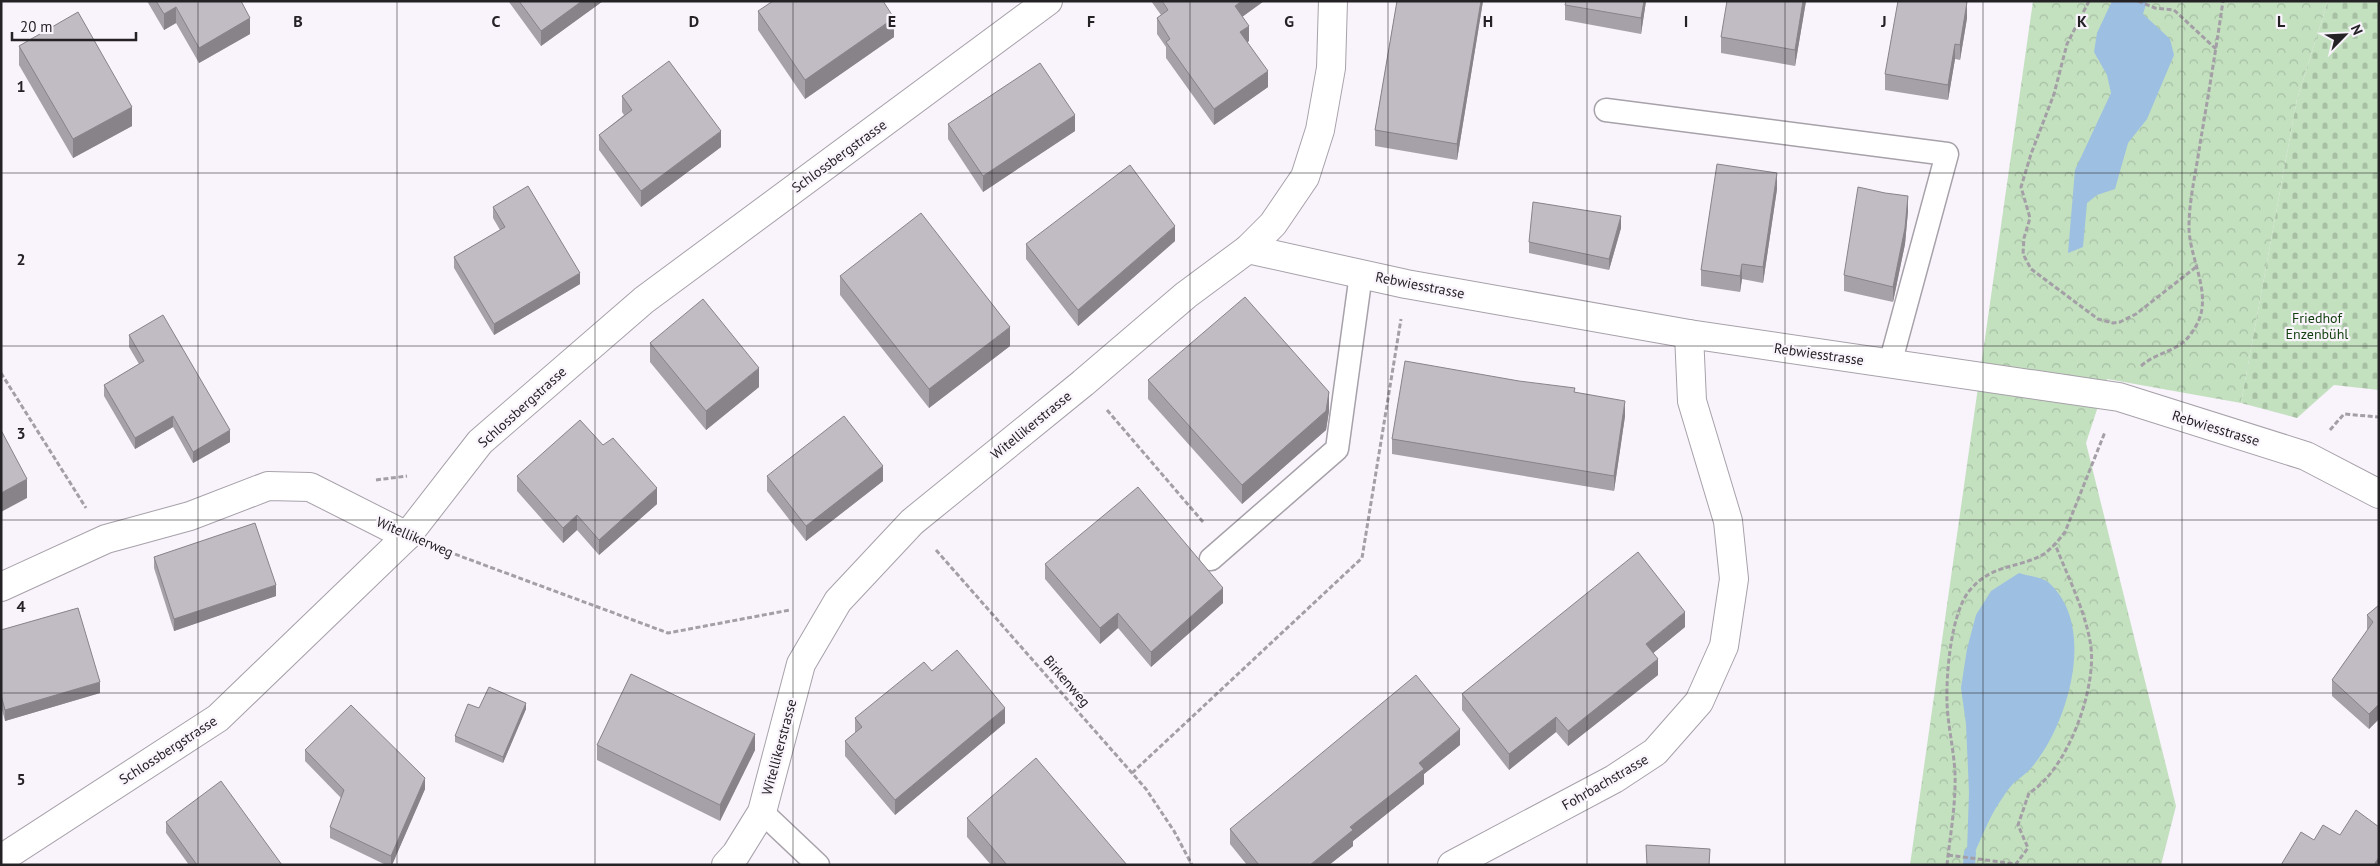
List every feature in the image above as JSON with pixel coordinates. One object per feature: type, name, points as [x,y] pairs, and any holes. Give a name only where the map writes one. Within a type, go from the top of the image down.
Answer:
[{"type":"street","name":"Schlossbergstrasse","points":[[1,859],[218,718],[407,536],[480,442],[644,300],[1048,1]]},
{"type":"street","name":"Witellikerstrasse","points":[[726,865],[736,854],[762,812],[801,664],[838,602],[912,522],[1083,383],[1186,295],[1248,249],[1273,224],[1305,178],[1320,130],[1331,68],[1333,1]]},
{"type":"street","name":"Rebwiesstrasse","points":[[1248,249],[1406,284],[1688,334],[2119,397],[2306,456],[2379,494]]},
{"type":"street","name":"Fohrbachstrasse","points":[[1452,865],[1614,779],[1656,752],[1699,702],[1724,646],[1734,579],[1728,521],[1692,401],[1688,334]]},
{"type":"street","name":"Witellikerweg","points":[[1,587],[106,540],[190,516],[268,486],[310,487],[407,536]]},
{"type":"lane","points":[[1606,110],[1946,154],[1890,364]]},
{"type":"lane","points":[[1218,553],[1337,449],[1361,274]]},
{"type":"lane","points":[[762,812],[818,865]]},
{"type":"path","points":[[2089,1],[2067,44],[2054,94],[2031,154],[2022,187],[2030,218],[2024,238],[2023,254],[2032,269],[2098,319],[2113,323],[2120,322],[2136,314],[2196,267]]},
{"type":"path","points":[[2138,1],[2155,8],[2174,10],[2216,50]]},
{"type":"path","points":[[1947,865],[1956,776],[1947,702],[1953,631],[1958,608],[1969,590],[1983,578],[1997,570],[2043,554],[2065,532],[2119,397],[2132,373],[2148,360],[2177,348],[2198,324],[2202,312],[2202,296],[2189,234],[2189,214],[2223,1]]},
{"type":"path","points":[[1132,772],[1362,558],[1406,284]]},
{"type":"path","points":[[1,373],[106,540]]},
{"type":"path","points":[[1083,383],[1218,553]]},
{"type":"path","points":[[2306,456],[2344,414],[2379,417]]},
{"type":"path","points":[[369,480],[458,470]]},
{"type":"path","name":"Birkenweg","points":[[912,522],[1132,772],[1174,831],[1192,865]]},
{"type":"path","name":"Witellikerweg","points":[[407,536],[668,634],[838,602]]},
{"type":"path","points":[[1948,855],[2016,864],[2028,848],[2018,825],[2029,793],[2042,786],[2079,726],[2085,705],[2091,643],[2087,625],[2055,544]]},
{"type":"green space","points":[[2033,1],[2328,1],[2297,99],[2241,403],[2107,379],[2086,443],[2176,806],[2161,865],[1910,865]]},
{"type":"green space","name":"Friedhof Enzenbühl","points":[[2328,1],[2379,1],[2379,390],[2334,385],[2297,418],[2241,403],[2297,99]]},
{"type":"water","points":[[2112,1],[2147,1],[2143,14],[2170,39],[2174,55],[2147,119],[2128,143],[2115,189],[2097,195],[2087,203],[2083,247],[2068,253],[2075,170],[2111,93],[2107,75],[2094,52],[2097,33]]},
{"type":"water","points":[[2019,573],[2045,580],[2063,601],[2072,623],[2074,648],[2072,674],[2066,701],[2057,726],[2032,767],[2013,784],[1999,803],[1974,854],[1967,852],[1969,792],[1966,724],[1961,688],[1967,649],[1976,615],[1991,591]]},
{"type":"building","points":[[156,1],[241,1],[250,18],[199,48],[176,7],[164,14]]},
{"type":"building","points":[[519,1],[582,1],[541,31]]},
{"type":"building","points":[[773,1],[883,1],[894,18],[805,80],[758,11]]},
{"type":"building","points":[[1162,1],[1242,1],[1235,6],[1249,26],[1240,32],[1268,71],[1214,109],[1166,42],[1170,39],[1157,18],[1168,10]]},
{"type":"building","points":[[1397,1],[1481,1],[1457,144],[1375,130]]},
{"type":"building","points":[[1566,1],[1644,1],[1641,18],[1565,5]]},
{"type":"building","points":[[1727,1],[1803,1],[1795,50],[1721,37]]},
{"type":"building","points":[[1898,1],[1967,2],[1960,45],[1955,44],[1948,85],[1885,74]]},
{"type":"building","points":[[78,12],[132,107],[73,139],[19,46]]},
{"type":"building","points":[[669,61],[721,131],[641,191],[599,135],[632,110],[622,96]]},
{"type":"building","points":[[1040,63],[1075,115],[983,176],[948,124]]},
{"type":"building","points":[[1717,164],[1777,173],[1763,267],[1742,264],[1740,276],[1701,270]]},
{"type":"building","points":[[1130,165],[1175,226],[1078,310],[1026,244]]},
{"type":"building","points":[[528,186],[580,273],[494,324],[454,257],[505,227],[493,207]]},
{"type":"building","points":[[1858,187],[1908,196],[1905,228],[1893,287],[1844,275]]},
{"type":"building","points":[[1533,202],[1621,216],[1609,259],[1529,242]]},
{"type":"building","points":[[921,213],[1010,327],[929,389],[840,276]]},
{"type":"building","points":[[1245,297],[1329,392],[1326,411],[1242,485],[1148,380]]},
{"type":"building","points":[[703,299],[759,368],[706,411],[650,343]]},
{"type":"building","points":[[163,315],[230,430],[193,452],[173,416],[135,438],[104,385],[144,361],[129,335]]},
{"type":"building","points":[[1405,361],[1519,381],[1575,388],[1574,392],[1625,401],[1614,476],[1392,439]]},
{"type":"building","points":[[844,416],[883,466],[806,526],[767,476]]},
{"type":"building","points":[[580,420],[603,445],[613,438],[657,488],[599,540],[577,515],[563,528],[517,476]]},
{"type":"building","points":[[1,430],[27,479],[1,493]]},
{"type":"building","points":[[1138,487],[1223,588],[1151,652],[1118,613],[1100,628],[1045,564]]},
{"type":"building","points":[[255,523],[276,585],[174,619],[154,557]]},
{"type":"building","points":[[1638,552],[1685,612],[1646,644],[1658,659],[1568,731],[1556,717],[1509,754],[1462,694]]},
{"type":"building","points":[[2379,605],[2379,704],[2369,714],[2332,680],[2373,622],[2367,615]]},
{"type":"building","points":[[78,608],[100,682],[5,710],[1,695],[1,630]]},
{"type":"building","points":[[957,650],[1005,708],[895,800],[845,741],[862,727],[855,718],[924,662],[932,671]]},
{"type":"building","points":[[631,674],[755,734],[720,805],[597,745]]},
{"type":"building","points":[[1416,675],[1460,729],[1419,763],[1424,769],[1350,827],[1353,830],[1310,865],[1259,865],[1230,829]]},
{"type":"building","points":[[489,687],[526,703],[503,757],[455,736],[468,704],[479,708]]},
{"type":"building","points":[[351,705],[425,778],[391,856],[330,827],[344,790],[305,750]]},
{"type":"building","points":[[1036,758],[1127,865],[1007,865],[967,818]]},
{"type":"building","points":[[221,781],[282,865],[197,865],[166,822]]},
{"type":"building","points":[[2356,810],[2379,827],[2379,857],[2374,865],[2281,865],[2301,832],[2314,840],[2323,825],[2340,835]]},
{"type":"building","points":[[1646,845],[1710,849],[1709,865],[1647,865]]},
{"type":"waterway","points":[[1969,865],[1970,853]]}]
